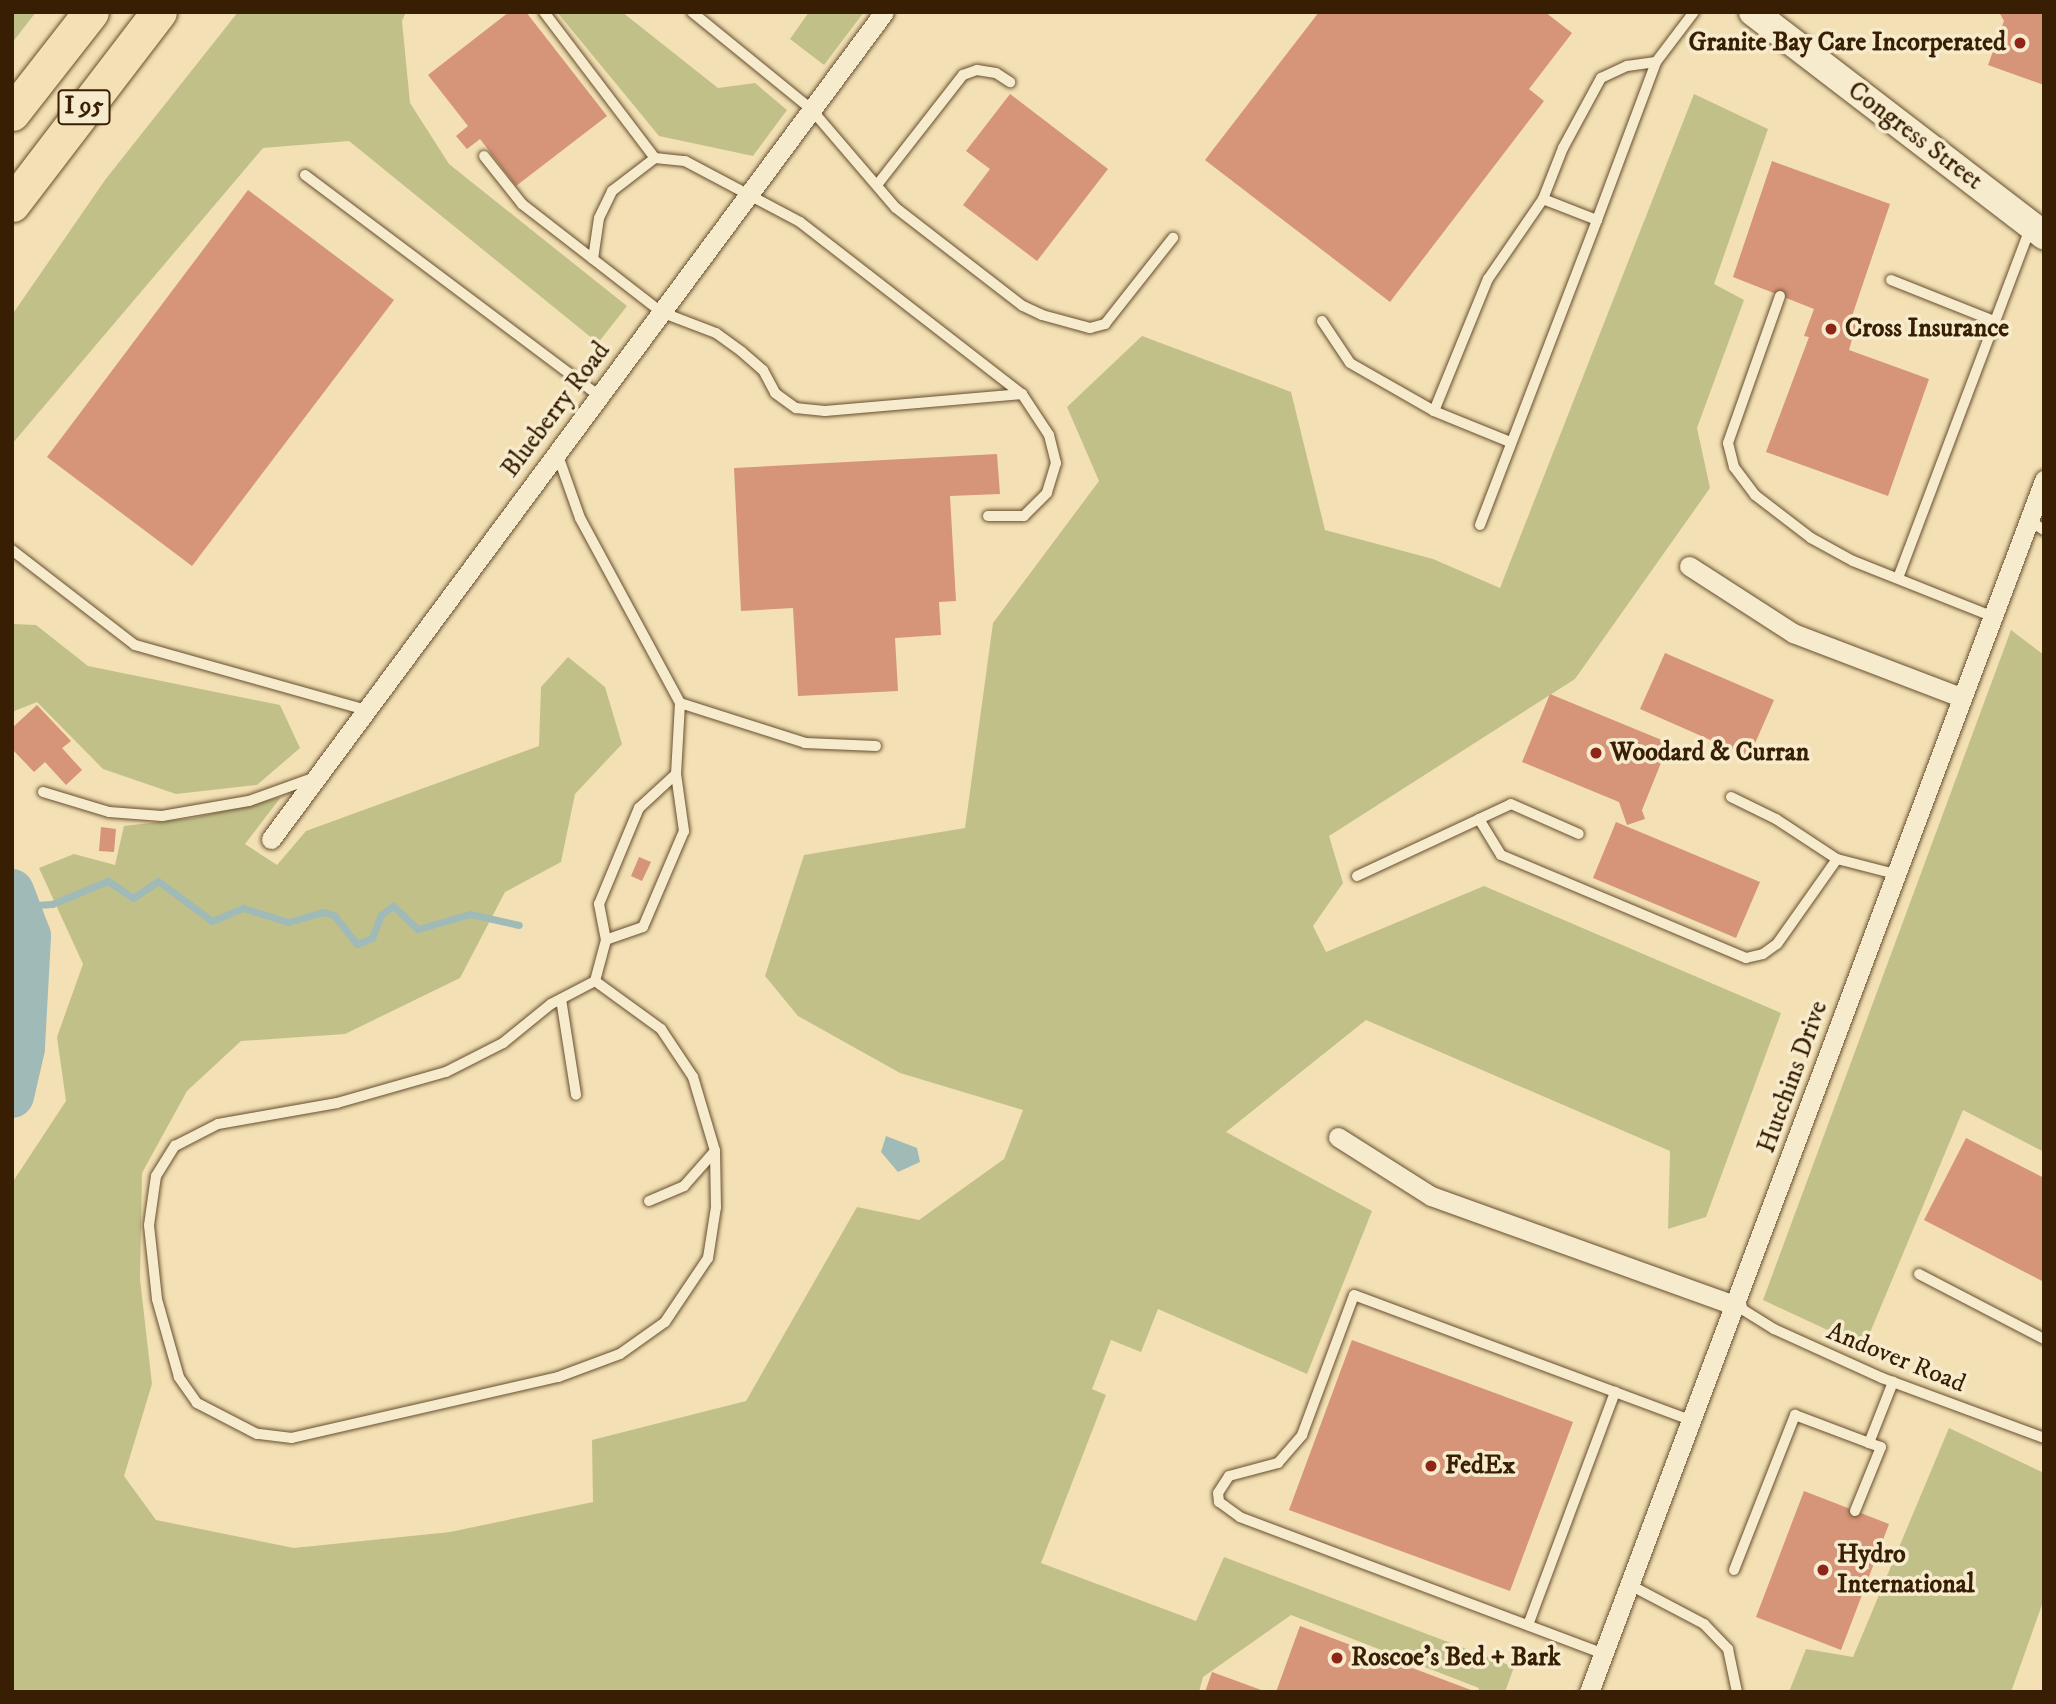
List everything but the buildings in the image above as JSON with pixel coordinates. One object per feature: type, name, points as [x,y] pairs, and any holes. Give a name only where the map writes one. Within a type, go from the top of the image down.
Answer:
[{"type":"highway","name":"I 95","points":[[12,113],[91,12]]},
{"type":"highway","name":"I 95","points":[[12,204],[159,12]]},
{"type":"main road","name":"Congress Street","points":[[1753,12],[2037,230]]},
{"type":"street","name":"Blueberry Road","points":[[271,839],[884,12]]},
{"type":"street","name":"Hutchins Drive","points":[[1590,1692],[1691,1420],[1737,1306],[1991,616],[2036,525],[2044,480]]},
{"type":"street","points":[[1689,566],[1793,633],[1961,697]]},
{"type":"street","points":[[1338,1137],[1431,1196],[1737,1306]]},
{"type":"lane","points":[[544,12],[655,158]]},
{"type":"lane","points":[[692,12],[811,110],[896,208],[1023,306],[1090,328],[1105,324],[1173,238]]},
{"type":"lane","points":[[1480,525],[1656,62],[1694,12]]},
{"type":"lane","points":[[1434,411],[1488,279],[1543,199],[1563,148],[1601,78],[1627,66],[1656,62]]},
{"type":"lane","points":[[877,185],[963,75],[977,70],[996,73],[1010,82]]},
{"type":"lane","points":[[484,156],[522,204],[661,312],[716,333],[763,370],[775,393],[796,408],[825,411],[1022,394]]},
{"type":"lane","points":[[593,259],[599,218],[612,191],[655,158],[685,161],[716,175],[747,197],[800,222],[1022,394],[1049,435],[1056,463],[1048,494],[1024,516],[988,516]]},
{"type":"lane","points":[[305,175],[599,396]]},
{"type":"lane","points":[[1543,199],[1597,220]]},
{"type":"lane","points":[[1898,578],[1994,321],[2037,230]]},
{"type":"lane","points":[[1891,280],[1994,321]]},
{"type":"lane","points":[[1780,296],[1728,443],[1734,467],[1755,495],[1811,538],[1853,562],[1991,616]]},
{"type":"lane","points":[[1322,321],[1350,363],[1434,411],[1510,442]]},
{"type":"lane","points":[[557,452],[580,518],[680,703],[676,774],[684,831],[643,927],[606,940]]},
{"type":"lane","points":[[12,551],[135,645],[367,709]]},
{"type":"lane","points":[[680,703],[805,743],[876,747]]},
{"type":"lane","points":[[595,981],[661,1029],[693,1077],[715,1151],[716,1207],[708,1258],[665,1322],[620,1354],[558,1377],[292,1438],[257,1434],[197,1403],[179,1377],[157,1299],[149,1225],[156,1176],[175,1146],[218,1124],[337,1103],[446,1072],[503,1043],[561,999],[595,981],[606,940],[599,904],[639,808],[676,774]]},
{"type":"lane","points":[[43,792],[109,812],[162,816],[249,801],[316,777]]},
{"type":"lane","points":[[1731,797],[1776,819],[1837,859],[1895,874]]},
{"type":"lane","points":[[1357,876],[1511,804],[1579,834]]},
{"type":"lane","points":[[1479,819],[1501,855],[1746,958],[1777,944],[1837,859]]},
{"type":"lane","points":[[561,999],[576,1095]]},
{"type":"lane","points":[[649,1201],[684,1186],[715,1151]]},
{"type":"lane","points":[[1919,1274],[2044,1339]]},
{"type":"lane","points":[[1604,1654],[1240,1517],[1219,1502],[1218,1493],[1229,1476],[1278,1463],[1302,1435],[1354,1295],[1691,1420]]},
{"type":"lane","name":"Andover Road","points":[[1737,1306],[1774,1329],[1893,1382],[2044,1438]]},
{"type":"lane","points":[[1869,1443],[1893,1382]]},
{"type":"lane","points":[[1528,1625],[1615,1392]]},
{"type":"lane","points":[[1734,1570],[1795,1415],[1881,1447],[1855,1511]]},
{"type":"lane","points":[[1630,1585],[1704,1624],[1728,1649],[1737,1692]]},
{"type":"shaded area","points":[[12,12],[36,12],[12,43]]},
{"type":"shaded area","points":[[238,12],[406,12],[402,21],[410,103],[449,164],[627,306],[598,343],[349,141],[263,148],[12,444],[12,315],[105,180]]},
{"type":"shaded area","points":[[557,12],[622,12],[718,88],[755,83],[787,110],[753,156],[659,136]]},
{"type":"shaded area","points":[[809,12],[864,12],[824,65],[790,39]]},
{"type":"shaded area","points":[[1694,94],[1768,129],[1714,284],[1744,300],[1697,428],[1710,488],[1575,679],[1329,836],[1343,883],[1313,926],[1326,952],[1484,886],[1781,1013],[1706,1217],[1668,1229],[1670,1151],[1366,1020],[1226,1132],[1372,1211],[1307,1374],[1158,1309],[1141,1352],[1111,1340],[1092,1389],[1106,1395],[1041,1563],[1196,1621],[1224,1557],[1514,1667],[1505,1692],[1478,1692],[1479,1688],[1291,1615],[1203,1677],[1199,1692],[12,1692],[12,1183],[66,1101],[57,1037],[83,964],[39,868],[74,854],[115,865],[124,826],[193,818],[281,797],[245,844],[277,865],[306,831],[539,746],[541,687],[568,657],[605,687],[622,744],[575,794],[561,862],[505,892],[460,978],[345,1034],[241,1041],[187,1091],[142,1173],[140,1279],[152,1384],[124,1476],[156,1520],[294,1548],[450,1532],[593,1502],[592,1440],[746,1401],[857,1207],[919,1220],[1004,1159],[1023,1110],[900,1073],[798,1016],[765,976],[804,855],[965,828],[993,623],[1099,481],[1067,407],[1142,336],[1291,392],[1325,530],[1433,559],[1500,588]]},
{"type":"shaded area","points":[[12,624],[36,625],[88,666],[280,705],[300,748],[257,785],[176,794],[103,769],[37,702],[12,712]]},
{"type":"shaded area","points":[[2011,630],[2044,655],[2044,1152],[1963,1110],[1864,1347],[1763,1300]]},
{"type":"shaded area","points":[[1949,1428],[2044,1473],[2044,1599],[2011,1692],[1789,1692],[1806,1649],[1853,1657]]},
{"type":"water","points":[[886,1136],[917,1148],[920,1162],[898,1172],[881,1152]]},
{"type":"waterway","points":[[16,896],[36,905],[52,904],[108,881],[133,898],[158,881],[212,921],[243,908],[288,922],[322,912],[334,915],[357,944],[372,938],[381,915],[393,906],[418,929],[470,914],[519,925]]},
{"type":"waterway","points":[[12,891],[29,936],[23,1048],[12,1096]]},
{"type":"place","name":"Granite Bay Care Incorperated","points":[[2020,43]]},
{"type":"place","name":"Cross Insurance","points":[[1831,329]]},
{"type":"place","name":"Woodard & Curran","points":[[1596,753]]},
{"type":"place","name":"FedEx","points":[[1431,1466]]},
{"type":"place","name":"Hydro International","points":[[1823,1570]]},
{"type":"place","name":"Roscoe's Bed + Bark","points":[[1337,1658]]}]
